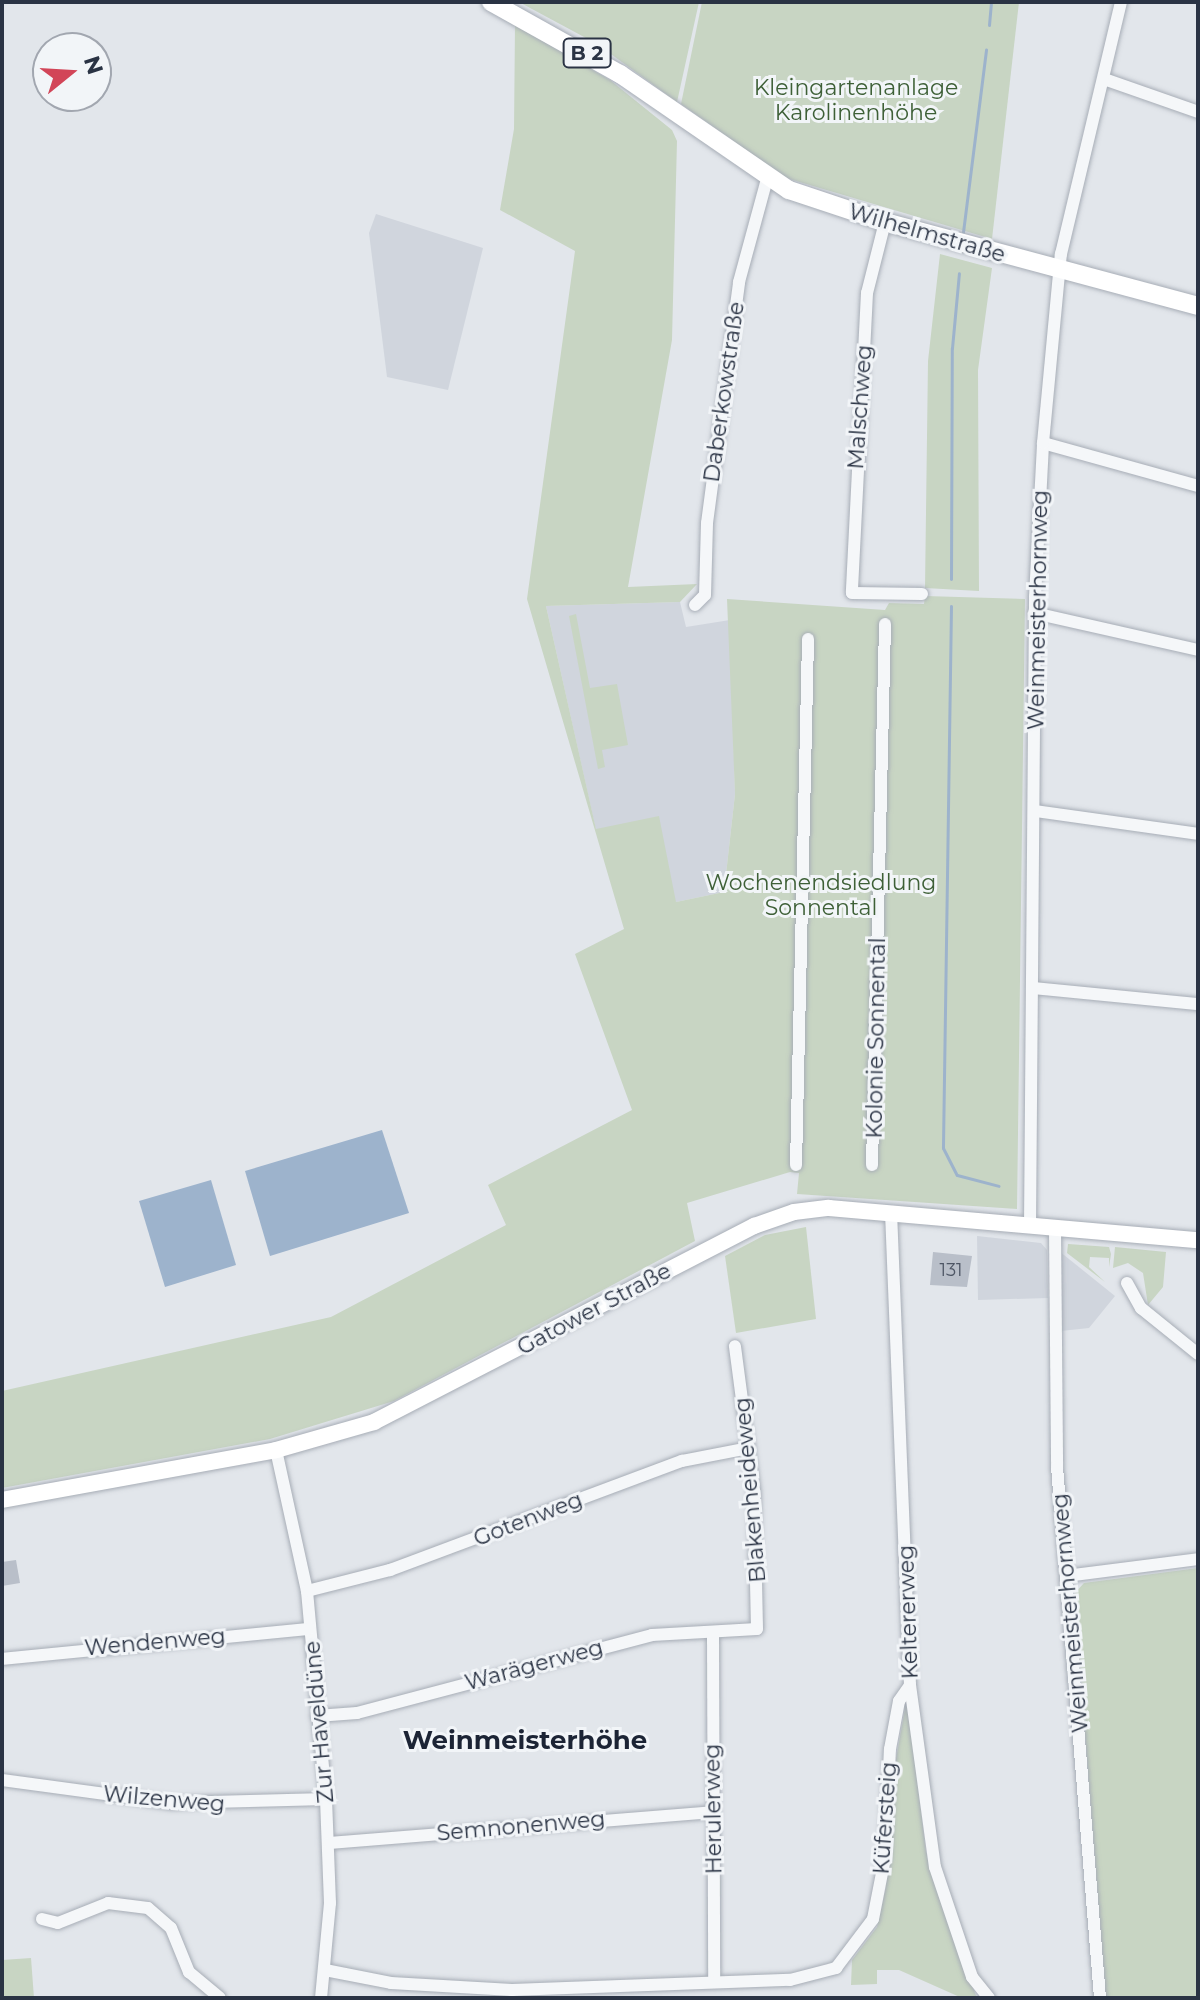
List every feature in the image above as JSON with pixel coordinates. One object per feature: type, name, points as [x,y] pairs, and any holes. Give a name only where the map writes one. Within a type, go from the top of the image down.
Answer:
[{"type":"main road","name":"Wilhelmstraße","points":[[491,2],[587,53],[767,179],[885,222],[1198,306]]},
{"type":"main road","name":"Gatower Straße","points":[[2,1500],[276,1450],[374,1422],[765,1222],[812,1209],[891,1212],[1198,1240]]},
{"type":"street","name":"Weinmeisterhornweg","points":[[1030,1226],[1034,988],[1034,613],[1043,443],[1058,270],[1121,2]]},
{"type":"street","points":[[1104,79],[1198,112]]},
{"type":"street","name":"Daberkowstraße","points":[[695,605],[705,595],[707,523],[739,282],[767,179]]},
{"type":"street","name":"Malschweg","points":[[885,222],[867,293],[852,593],[922,594]]},
{"type":"street","points":[[1043,443],[1198,486]]},
{"type":"street","points":[[1034,613],[1198,650]]},
{"type":"street","name":"Kolonie Sonnental","points":[[872,1165],[885,624]]},
{"type":"street","points":[[796,1165],[808,639]]},
{"type":"street","points":[[1035,811],[1198,834]]},
{"type":"street","points":[[1034,988],[1198,1004]]},
{"type":"street","name":"Keltererweg","points":[[891,1212],[910,1685],[935,1867],[972,1977],[989,1998]]},
{"type":"street","name":"Weinmeisterhornweg","points":[[1055,1228],[1057,1457],[1100,1998]]},
{"type":"street","points":[[1127,1283],[1141,1308],[1198,1354]]},
{"type":"street","name":"Blakenheideweg","points":[[735,1346],[749,1448],[760,1620],[753,1632]]},
{"type":"street","name":"Gotenweg","points":[[307,1591],[390,1570],[682,1461],[749,1448]]},
{"type":"street","name":"Zur Haveldüne","points":[[276,1450],[307,1591],[326,1799],[329,1843],[325,1970],[321,1998]]},
{"type":"street","points":[[1066,1576],[1198,1559]]},
{"type":"street","name":"Wendenweg","points":[[2,1659],[310,1629]]},
{"type":"street","name":"Warägerweg","points":[[317,1716],[357,1713],[652,1635],[753,1632]]},
{"type":"street","name":"Herulerweg","points":[[713,1635],[714,1982]]},
{"type":"street","name":"Küfersteig","points":[[325,1970],[446,1989],[766,1981],[836,1968],[867,1934],[885,1858],[890,1749],[899,1701],[910,1685]]},
{"type":"street","name":"Wilzenweg","points":[[8,1782],[234,1806],[326,1799]]},
{"type":"street","name":"Semnonenweg","points":[[329,1843],[713,1812]]},
{"type":"street","points":[[42,1919],[58,1923],[108,1903],[148,1908],[171,1928],[189,1972],[220,1998]]},
{"type":"shaded area","points":[[376,214],[483,248],[448,390],[387,377],[369,233]]},
{"type":"shaded area","points":[[680,602],[686,627],[730,620],[735,794],[724,892],[676,902],[596,830],[546,606]]},
{"type":"shaded area","points":[[977,1236],[1041,1243],[1047,1250],[1048,1298],[978,1300]]},
{"type":"shaded area","points":[[1059,1251],[1115,1296],[1089,1328],[1061,1331]]},
{"type":"green space","points":[[519,2],[699,2],[677,102],[597,44]]},
{"type":"green space","name":"Kleingartenanlage Karolinenhöhe","points":[[702,2],[1019,2],[992,239],[786,178],[681,104]]},
{"type":"green space","name":"Wochenendsiedlung Sonnental","points":[[515,25],[610,80],[672,130],[677,141],[672,340],[628,587],[697,584],[680,602],[546,606],[596,829],[659,816],[676,902],[724,892],[735,794],[727,599],[885,610],[889,603],[924,604],[925,596],[1025,599],[1017,1209],[797,1194],[799,1173],[790,1172],[687,1203],[695,1241],[394,1401],[270,1439],[2,1488],[2,1391],[331,1317],[506,1225],[488,1185],[632,1110],[575,954],[624,929],[527,599],[575,251],[500,210],[514,129]]},
{"type":"green space","points":[[940,254],[992,268],[978,370],[979,591],[925,588],[928,361]]},
{"type":"green space","points":[[576,614],[590,688],[617,684],[628,745],[602,750],[605,767],[598,769],[569,616]]},
{"type":"green space","points":[[806,1227],[816,1319],[736,1333],[725,1256],[765,1235]]},
{"type":"green space","points":[[1068,1244],[1109,1247],[1111,1254],[1109,1267],[1109,1258],[1090,1257],[1089,1267],[1105,1282],[1067,1253]]},
{"type":"green space","points":[[1115,1247],[1166,1252],[1163,1287],[1148,1305],[1143,1273],[1128,1263],[1113,1268]]},
{"type":"green space","points":[[1198,1568],[1198,1998],[1106,1998],[1074,1594],[1084,1583]]},
{"type":"green space","points":[[907,1697],[926,1852],[976,1996],[962,1998],[899,1970],[877,1970],[877,1984],[851,1985],[852,1960],[877,1927],[886,1887],[893,1776]]},
{"type":"green space","points":[[31,1958],[34,1998],[2,1998],[2,1960]]},
{"type":"water","points":[[382,1130],[409,1213],[270,1256],[245,1171]]},
{"type":"water","points":[[211,1180],[236,1265],[165,1287],[139,1201]]},
{"type":"building","points":[[933,1252],[972,1256],[967,1287],[930,1285]]},
{"type":"building","points":[[16,1560],[20,1583],[2,1586],[2,1562]]},
{"type":"waterway","points":[[989,25],[991,2]]},
{"type":"waterway","points":[[963,232],[986,49]]},
{"type":"waterway","points":[[951,579],[952,348],[959,273]]},
{"type":"waterway","points":[[951,606],[943,1148],[957,1175],[999,1186]]},
{"type":"district","name":"Weinmeisterhöhe","points":[[525,1741]]}]
